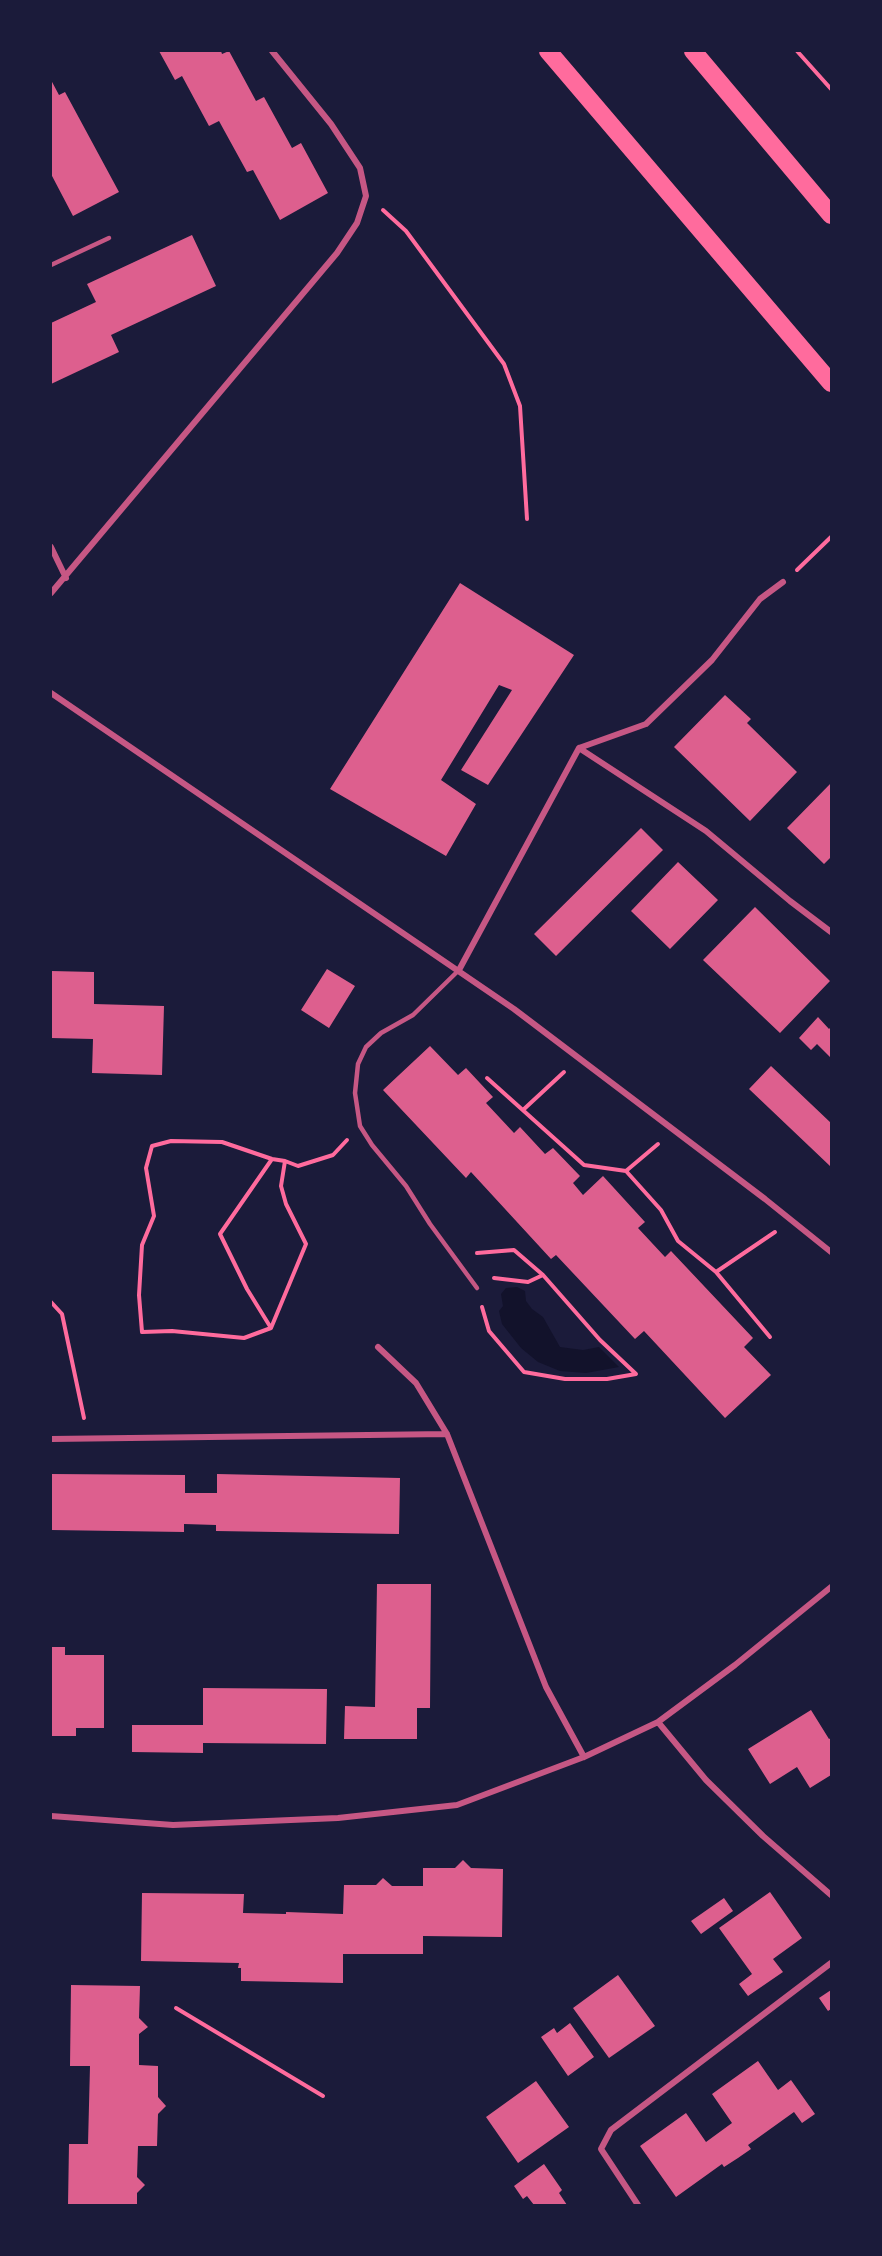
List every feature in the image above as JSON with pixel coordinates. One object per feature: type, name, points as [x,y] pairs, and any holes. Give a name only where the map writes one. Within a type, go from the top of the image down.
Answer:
[{"type":"highway","points":[[548,51],[831,383]]},
{"type":"highway","points":[[693,51],[831,215]]},
{"type":"street","points":[[51,593],[66,578],[337,253],[357,223],[366,196],[360,168],[331,124],[272,51]]},
{"type":"street","points":[[51,548],[66,578]]},
{"type":"street","points":[[459,970],[579,748],[646,724],[712,660],[760,599],[783,582]]},
{"type":"street","points":[[51,693],[459,970],[674,1130],[831,1252]]},
{"type":"street","points":[[579,748],[706,831],[790,902],[831,932]]},
{"type":"street","points":[[378,1347],[416,1383],[447,1434],[546,1687],[585,1757]]},
{"type":"street","points":[[51,1439],[447,1434]]},
{"type":"street","points":[[51,1816],[173,1825],[338,1818],[457,1805],[585,1757],[658,1722],[735,1665],[831,1587]]},
{"type":"street","points":[[658,1722],[714,1788],[763,1836],[831,1894]]},
{"type":"street","points":[[638,2205],[601,2149],[611,2130],[831,1963]]},
{"type":"lane","points":[[51,265],[109,238]]},
{"type":"lane","points":[[459,970],[413,1014],[381,1033],[366,1047],[358,1064],[355,1093],[360,1126],[372,1145],[406,1186],[477,1288]]},
{"type":"path","points":[[796,51],[831,89]]},
{"type":"path","points":[[366,196],[406,231],[504,364],[520,406],[527,519]]},
{"type":"path","points":[[807,562],[831,537]]},
{"type":"path","points":[[523,1110],[579,1058]]},
{"type":"path","points":[[487,1077],[584,1165],[626,1171],[661,1210],[678,1241],[716,1272],[770,1337]]},
{"type":"path","points":[[285,1161],[281,1186],[286,1204],[306,1244],[271,1328],[244,1338],[172,1331],[142,1332],[139,1295],[142,1245],[154,1216],[146,1168],[152,1146],[171,1141],[222,1142],[272,1159],[285,1161],[298,1166],[333,1155],[360,1126]]},
{"type":"path","points":[[626,1171],[674,1130]]},
{"type":"path","points":[[271,1328],[247,1289],[220,1234],[272,1159]]},
{"type":"path","points":[[716,1272],[792,1220]]},
{"type":"path","points":[[452,1255],[514,1250],[543,1275],[600,1340],[636,1374],[607,1379],[565,1379],[524,1372],[489,1331],[477,1288],[493,1278],[528,1282],[543,1275]]},
{"type":"path","points":[[51,1302],[62,1314],[88,1439]]},
{"type":"path","points":[[176,2008],[323,2096]]},
{"type":"shaded area","points":[[517,1287],[525,1291],[526,1301],[543,1317],[560,1347],[583,1350],[599,1347],[619,1367],[586,1373],[560,1371],[538,1362],[521,1348],[502,1324],[499,1311],[503,1306],[501,1294],[506,1288]]},
{"type":"building","points":[[159,51],[221,51],[222,54],[229,51],[256,101],[264,97],[292,148],[301,143],[328,193],[280,220],[253,170],[247,172],[219,121],[209,126],[182,76],[175,80]]},
{"type":"building","points":[[51,80],[59,95],[65,92],[119,192],[73,216],[51,174]]},
{"type":"building","points":[[192,235],[216,286],[111,335],[119,352],[51,384],[51,323],[96,302],[87,284]]},
{"type":"building","points":[[460,583],[574,655],[488,785],[461,770],[512,690],[499,685],[441,780],[476,804],[446,856],[330,789]]},
{"type":"building","points":[[725,695],[751,719],[747,723],[797,772],[750,821],[674,747]]},
{"type":"building","points":[[831,783],[831,857],[824,864],[787,828]]},
{"type":"building","points":[[641,828],[663,850],[556,956],[534,934]]},
{"type":"building","points":[[678,862],[718,900],[670,949],[631,911]]},
{"type":"building","points":[[755,907],[830,981],[780,1033],[703,960]]},
{"type":"building","points":[[327,969],[355,986],[329,1028],[301,1010]]},
{"type":"building","points":[[51,971],[94,972],[94,1004],[164,1006],[162,1075],[92,1073],[93,1039],[51,1038]]},
{"type":"building","points":[[818,1017],[829,1029],[831,1027],[831,1058],[817,1044],[811,1050],[799,1038]]},
{"type":"building","points":[[430,1046],[458,1075],[466,1068],[493,1097],[486,1103],[514,1133],[520,1127],[545,1154],[553,1148],[580,1176],[573,1183],[583,1195],[603,1176],[645,1222],[638,1228],[665,1257],[671,1251],[753,1338],[744,1347],[771,1375],[725,1418],[644,1331],[635,1339],[556,1255],[551,1259],[471,1172],[466,1178],[383,1090]]},
{"type":"building","points":[[771,1066],[831,1123],[830,1166],[749,1089]]},
{"type":"building","points":[[51,1474],[185,1475],[185,1493],[217,1493],[217,1474],[400,1478],[399,1534],[216,1531],[216,1525],[184,1524],[184,1532],[51,1530]]},
{"type":"building","points":[[377,1584],[431,1584],[430,1708],[417,1708],[417,1739],[344,1739],[345,1706],[375,1707]]},
{"type":"building","points":[[51,1647],[65,1647],[65,1655],[104,1655],[104,1728],[76,1728],[76,1736],[51,1736]]},
{"type":"building","points":[[203,1688],[327,1689],[326,1744],[203,1743],[203,1753],[132,1752],[132,1725],[203,1725]]},
{"type":"building","points":[[811,1710],[829,1739],[831,1738],[831,1775],[810,1788],[797,1767],[770,1784],[748,1749]]},
{"type":"building","points":[[463,1860],[471,1868],[503,1869],[502,1937],[423,1936],[423,1954],[343,1954],[343,1983],[241,1981],[239,1963],[141,1961],[142,1893],[244,1894],[243,1913],[343,1914],[344,1885],[376,1885],[383,1878],[392,1886],[423,1886],[423,1868],[455,1868]]},
{"type":"building","points":[[770,1892],[802,1938],[773,1959],[783,1972],[748,1996],[739,1984],[752,1974],[719,1928]]},
{"type":"building","points":[[724,1898],[733,1911],[701,1934],[691,1921]]},
{"type":"building","points":[[618,1975],[655,2026],[609,2058],[573,2008]]},
{"type":"building","points":[[71,1985],[140,1986],[139,2018],[148,2027],[139,2034],[139,2065],[158,2066],[158,2097],[166,2106],[158,2114],[157,2146],[138,2146],[137,2177],[145,2185],[137,2193],[137,2205],[68,2205],[69,2144],[88,2144],[90,2066],[70,2066]]},
{"type":"building","points":[[831,1990],[831,2009],[828,2011],[819,1998]]},
{"type":"building","points":[[570,2023],[594,2057],[568,2076],[541,2037],[554,2028],[557,2033]]},
{"type":"building","points":[[758,2061],[778,2090],[791,2080],[815,2114],[802,2123],[794,2112],[748,2145],[751,2149],[724,2167],[722,2164],[676,2197],[640,2146],[686,2113],[706,2142],[732,2123],[712,2094]]},
{"type":"building","points":[[536,2081],[569,2127],[518,2163],[486,2117]]},
{"type":"building","points":[[544,2164],[562,2190],[559,2193],[567,2205],[534,2205],[527,2196],[523,2199],[514,2186]]}]
